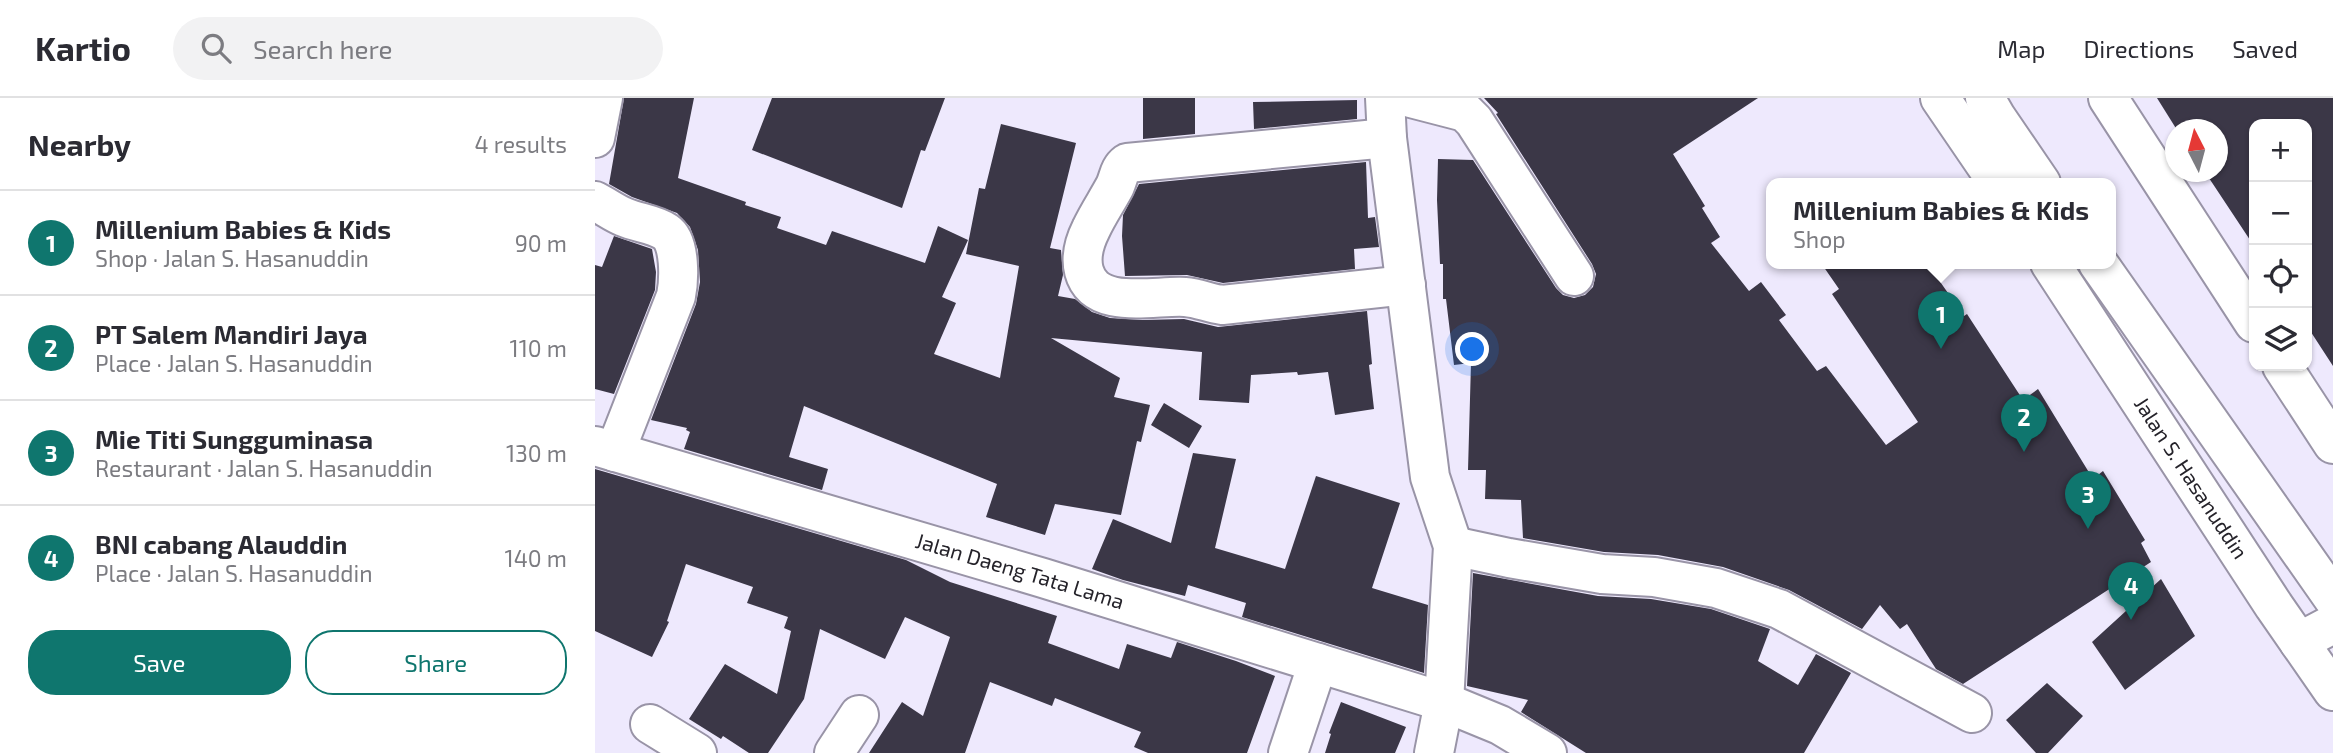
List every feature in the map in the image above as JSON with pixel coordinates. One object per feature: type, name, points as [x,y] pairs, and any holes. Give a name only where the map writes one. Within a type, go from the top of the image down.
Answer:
[{"type":"main road","points":[[595,138],[603,98]]},
{"type":"main road","points":[[1385,98],[1387,138],[1430,477],[1453,545],[1444,702],[1434,753]]},
{"type":"main road","points":[[1411,98],[1465,112],[1475,121],[1574,276]]},
{"type":"main road","points":[[1940,98],[2001,167],[2028,178]]},
{"type":"main road","points":[[1985,98],[2001,167]]},
{"type":"main road","points":[[2108,98],[2249,315]]},
{"type":"main road","points":[[1387,138],[1127,163],[1121,168],[1085,242],[1083,265],[1087,282],[1097,291],[1119,297],[1187,297],[1222,305],[1406,285]]},
{"type":"main road","points":[[595,201],[625,218],[665,231],[671,236],[679,281],[676,296],[605,449]]},
{"type":"main road","name":"Jalan S. Hasanuddin","points":[[2054,269],[2299,642],[2330,682]]},
{"type":"main road","points":[[2102,269],[2333,598]]},
{"type":"main road","points":[[2285,371],[2333,444]]},
{"type":"main road","name":"Jalan Daeng Tata Lama","points":[[605,449],[1043,578],[1444,702],[1500,725],[1547,753]]},
{"type":"main road","points":[[1453,545],[1602,574],[1654,577],[1716,588],[1779,609],[1972,713]]},
{"type":"main road","points":[[2299,642],[2333,624]]},
{"type":"main road","points":[[1289,753],[1318,663]]},
{"type":"main road","points":[[834,753],[859,715]]},
{"type":"main road","points":[[650,724],[697,753]]},
{"type":"building","points":[[624,98],[694,98],[678,178],[781,217],[777,228],[826,245],[832,231],[925,263],[938,226],[968,240],[942,297],[956,303],[934,354],[1000,378],[1019,266],[966,254],[979,188],[985,189],[1001,124],[1076,143],[1050,248],[1061,250],[1063,275],[1058,296],[1075,299],[1092,312],[1110,318],[1184,319],[1218,327],[1367,311],[1374,409],[1335,415],[1328,372],[1251,375],[1249,403],[1199,400],[1202,352],[1051,338],[1120,378],[1114,397],[1150,405],[1141,442],[1137,441],[1121,515],[1055,504],[1045,535],[986,517],[997,484],[804,406],[789,457],[828,469],[822,490],[684,449],[690,432],[687,428],[651,420],[696,304],[700,282],[698,250],[690,227],[677,213],[632,197],[609,184]]},
{"type":"building","points":[[772,98],[945,98],[925,151],[921,150],[902,208],[752,150]]},
{"type":"building","points":[[1143,98],[1195,98],[1195,134],[1143,139]]},
{"type":"building","points":[[1484,98],[1758,98],[1673,154],[1705,206],[1702,208],[1720,237],[1711,243],[1749,291],[1761,282],[1786,315],[1779,320],[1817,371],[1826,366],[1886,445],[1918,422],[1832,294],[1839,289],[1825,269],[1931,269],[1964,316],[1967,314],[2023,400],[2038,389],[2093,479],[2103,471],[2145,540],[2141,543],[2151,562],[1963,684],[1936,669],[1907,624],[1900,629],[1880,605],[1862,629],[1789,590],[1723,567],[1658,555],[1604,552],[1523,538],[1521,500],[1485,499],[1486,470],[1468,470],[1471,363],[1454,365],[1446,299],[1443,299],[1443,264],[1440,264],[1437,200],[1438,159],[1473,160],[1563,295],[1574,298],[1585,295],[1593,287],[1596,274],[1496,114],[1498,113]]},
{"type":"building","points":[[2157,98],[2333,98],[2333,366],[2312,334],[2312,119],[2249,119],[2249,238],[2212,182],[2228,182],[2228,119],[2170,119]]},
{"type":"building","points":[[1357,100],[1357,119],[1254,129],[1253,102]]},
{"type":"building","points":[[1366,162],[1368,218],[1375,217],[1379,247],[1354,249],[1355,269],[1223,283],[1187,275],[1125,276],[1123,215],[1139,184]]},
{"type":"building","points":[[614,236],[652,249],[656,272],[655,290],[614,394],[595,389],[595,265],[602,267]]},
{"type":"building","points":[[1164,403],[1202,426],[1189,448],[1151,425]]},
{"type":"building","points":[[1193,453],[1236,459],[1215,548],[1285,569],[1316,476],[1400,503],[1372,588],[1428,605],[1424,673],[1242,617],[1246,603],[1188,585],[1185,596],[1092,569],[1113,519],[1171,543]]},
{"type":"building","points":[[595,469],[906,560],[950,582],[1057,616],[1048,643],[1119,669],[1127,644],[1171,658],[1177,642],[1275,676],[1247,753],[1148,753],[1134,747],[1141,732],[1055,698],[1052,706],[990,682],[965,753],[869,753],[902,702],[923,716],[950,637],[905,617],[885,659],[820,629],[804,699],[768,753],[749,753],[689,719],[725,664],[777,694],[791,631],[784,628],[788,617],[747,603],[753,587],[686,564],[667,621],[669,622],[652,657],[595,631]]},
{"type":"building","points":[[1473,573],[1598,596],[1651,599],[1711,609],[1770,629],[1758,661],[1798,685],[1816,654],[1851,673],[1804,753],[1586,753],[1521,712],[1528,700],[1467,686]]},
{"type":"building","points":[[2161,579],[2195,636],[2125,690],[2092,642]]},
{"type":"building","points":[[2047,683],[2083,716],[2048,753],[2036,753],[2006,720]]},
{"type":"building","points":[[1341,702],[1406,727],[1395,753],[1325,753],[1331,734],[1329,733]]},
{"type":"place","name":"Millenium Babies & Kids","points":[[1941,349]]},
{"type":"place","name":"PT Salem Mandiri Jaya","points":[[2024,452]]},
{"type":"place","name":"Mie Titi Sungguminasa","points":[[2088,529]]},
{"type":"place","name":"BNI cabang Alauddin","points":[[2131,620]]}]
